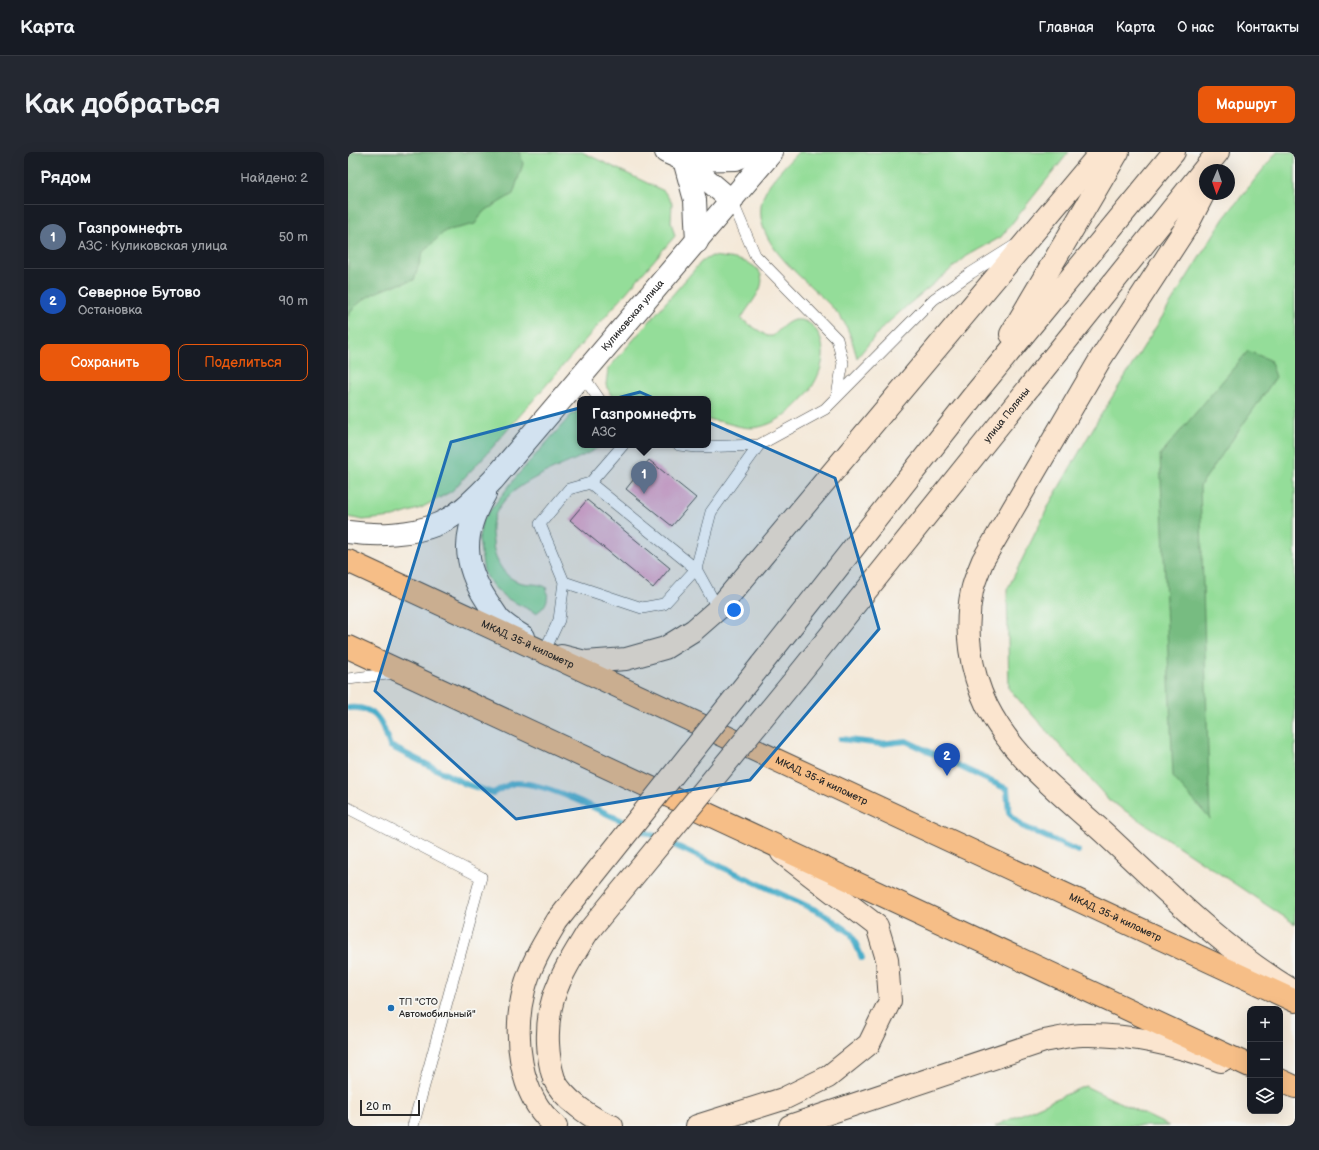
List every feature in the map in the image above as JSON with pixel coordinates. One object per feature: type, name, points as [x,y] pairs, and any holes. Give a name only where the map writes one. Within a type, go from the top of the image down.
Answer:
[{"type":"highway","name":"МКАД, 35-й километр","points":[[348,561],[1295,1001]]},
{"type":"highway","points":[[348,647],[1247,1065]]},
{"type":"highway","points":[[1283,1082],[1295,1088]]},
{"type":"main road","points":[[544,652],[585,662],[626,658],[664,648],[694,630],[718,609],[919,371],[1028,238],[1102,152]]},
{"type":"main road","points":[[974,395],[1118,152]]},
{"type":"main road","points":[[556,1126],[550,1122],[529,1091],[521,1062],[519,1030],[524,990],[534,962],[557,921],[974,395],[1174,152]]},
{"type":"main road","name":"улица Поляны","points":[[612,1126],[603,1123],[573,1104],[555,1080],[547,1038],[551,1006],[566,969],[587,933],[796,678],[1218,152]]},
{"type":"main road","points":[[1219,164],[1225,152]]},
{"type":"main road","points":[[1200,200],[1187,226],[1101,358],[983,560],[972,590],[968,618],[969,645],[978,682],[987,706],[1003,734],[1025,760],[1173,897],[1232,948],[1295,992]]},
{"type":"main road","points":[[697,1126],[783,1099],[828,1077],[868,1044],[890,1001],[887,959],[877,926],[767,842]]},
{"type":"main road","points":[[790,1126],[1044,1041],[1082,1035],[1112,1036],[1141,1040],[1204,1054],[1247,1070]]},
{"type":"street","points":[[675,156],[736,159],[752,152]]},
{"type":"street","name":"Куликовская улица","points":[[493,480],[732,201],[772,152]]},
{"type":"street","points":[[675,156],[732,201]]},
{"type":"street","points":[[675,156],[695,200],[697,242]]},
{"type":"street","points":[[348,532],[365,534],[402,532],[439,524],[467,505],[493,480]]},
{"type":"street","points":[[493,480],[474,512],[468,537],[468,562],[476,584],[500,619],[544,652]]},
{"type":"lane","points":[[732,201],[755,255],[837,339],[842,363],[837,395]]},
{"type":"lane","points":[[564,582],[642,608],[664,604],[696,569],[711,512],[759,445],[825,409],[837,395],[934,299],[971,273],[1028,238]]},
{"type":"lane","points":[[583,376],[597,396]]},
{"type":"lane","points":[[711,447],[759,445]]},
{"type":"lane","points":[[544,652],[559,620],[564,582],[540,524],[569,490],[590,483],[620,448]]},
{"type":"lane","points":[[590,483],[696,569],[718,609]]},
{"type":"lane","points":[[348,679],[401,672]]},
{"type":"lane","points":[[348,808],[482,877],[413,1126]]},
{"type":"highlighted area","points":[[640,392],[835,478],[879,629],[750,780],[516,819],[375,691],[451,442]]},
{"type":"green space","points":[[348,152],[582,152],[664,191],[672,203],[671,222],[675,236],[491,449],[452,491],[421,508],[393,517],[363,520],[348,517]]},
{"type":"green space","points":[[348,152],[520,152],[523,164],[513,194],[483,212],[475,224],[445,231],[423,252],[414,280],[386,288],[369,296],[354,308],[348,316]]},
{"type":"green space","points":[[798,152],[1069,152],[1001,237],[967,256],[909,304],[881,329],[857,358],[853,343],[842,319],[831,306],[786,262],[773,246],[764,229],[761,211],[765,192],[775,177]]},
{"type":"green space","points":[[1277,152],[1295,152],[1295,924],[1109,800],[1009,689],[1007,590],[1051,501],[1099,418],[1224,218]]},
{"type":"green space","points":[[712,256],[728,258],[746,262],[754,266],[760,272],[762,279],[760,289],[741,319],[767,336],[773,336],[783,326],[795,320],[802,320],[808,323],[817,331],[823,350],[821,368],[810,391],[781,418],[759,427],[746,428],[711,420],[711,396],[612,396],[606,385],[608,369],[701,262]]},
{"type":"green space","points":[[1248,351],[1270,360],[1276,377],[1200,486],[1210,819],[1173,777],[1160,455]]},
{"type":"green space","points":[[577,412],[577,448],[597,448],[524,484],[510,494],[500,506],[492,523],[493,547],[496,559],[506,574],[518,582],[546,587],[548,595],[545,605],[536,613],[506,598],[493,586],[484,572],[479,539],[482,521],[516,477],[572,414]]},
{"type":"green space","points":[[1085,1086],[1169,1126],[995,1126]]},
{"type":"building","points":[[649,460],[696,498],[672,526],[626,489]]},
{"type":"building","points":[[587,500],[670,568],[653,588],[570,520]]},
{"type":"waterway","points":[[349,708],[359,708],[373,713],[381,723],[390,746],[466,784],[493,793],[513,783],[542,787],[573,798],[629,824]]},
{"type":"waterway","points":[[841,739],[881,744],[906,741],[1007,789],[1009,813],[1022,826],[1078,851]]},
{"type":"waterway","points":[[637,828],[822,913],[851,933],[862,958]]},
{"type":"place","name":"Газпромнефть","points":[[644,494]]},
{"type":"place","name":"Северное Бутово","points":[[947,776]]},
{"type":"place","name":"ТП \"СТО Автомобильный\"","points":[[391,1008]]}]
